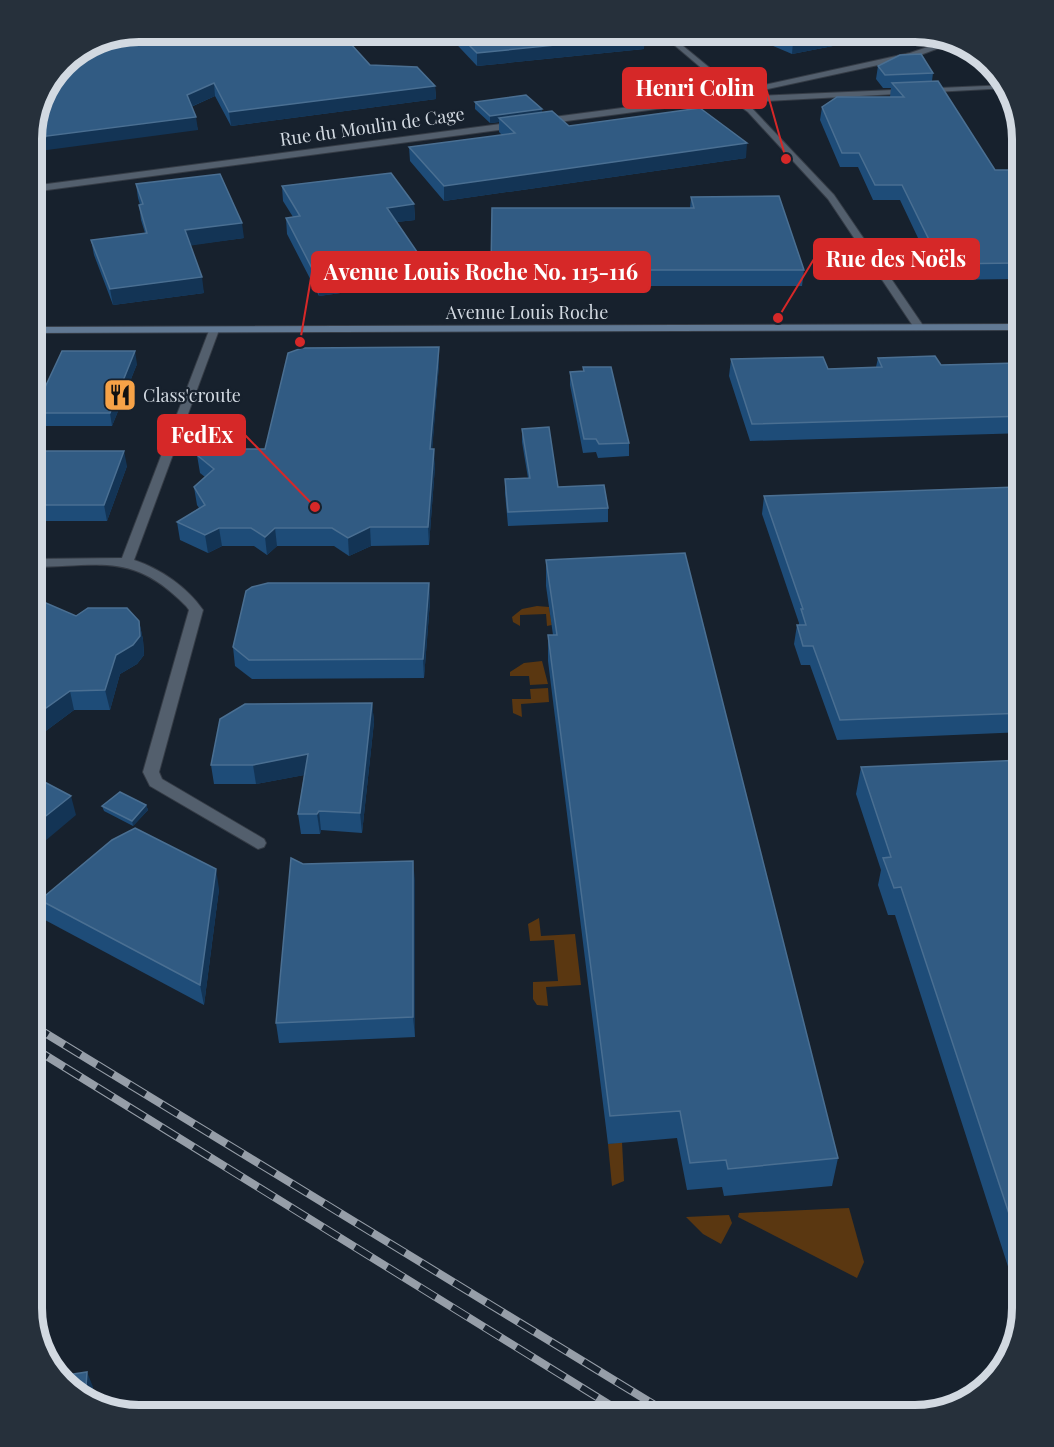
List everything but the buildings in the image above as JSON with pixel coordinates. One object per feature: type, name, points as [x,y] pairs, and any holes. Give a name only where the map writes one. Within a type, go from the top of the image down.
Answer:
[{"type":"main road","name":"Avenue Louis Roche","points":[[42,330],[1012,327]]},
{"type":"street","points":[[674,42],[731,89],[776,99],[996,87]]},
{"type":"street","points":[[740,102],[751,95],[912,55],[940,45]]},
{"type":"street","points":[[731,89],[717,92],[718,98],[740,102],[751,110],[825,189],[919,327]]},
{"type":"street","name":"Rue du Moulin de Cage","points":[[42,188],[718,98]]},
{"type":"street","points":[[127,562],[213,330]]},
{"type":"street","points":[[42,563],[127,562],[176,587],[185,595],[196,610],[151,772],[156,782],[258,843]]},
{"type":"shaded area","points":[[537,606],[549,607],[552,625],[547,626],[546,614],[520,615],[520,626],[513,622],[512,617],[522,609]]},
{"type":"shaded area","points":[[542,661],[548,684],[530,685],[529,676],[510,676],[510,672],[524,663]]},
{"type":"shaded area","points":[[548,688],[549,702],[521,704],[522,717],[513,713],[512,699],[531,699],[530,689]]},
{"type":"shaded area","points":[[539,918],[541,936],[575,934],[581,985],[546,987],[548,1006],[537,1005],[533,999],[533,982],[558,981],[554,940],[530,941],[528,924]]},
{"type":"shaded area","points":[[622,1142],[624,1181],[612,1186],[608,1144]]},
{"type":"shaded area","points":[[849,1208],[864,1262],[857,1278],[738,1217],[739,1213]]},
{"type":"shaded area","points":[[729,1215],[732,1223],[721,1244],[703,1234],[686,1217]]},
{"type":"railway","points":[[42,1031],[655,1405]]},
{"type":"railway","points":[[42,1053],[610,1405]]},
{"type":"place","name":"Henri Colin","points":[[786,159]]},
{"type":"place","name":"Rue des Noëls","points":[[778,318]]},
{"type":"place","name":"Avenue Louis Roche No. 115-116","points":[[300,342]]},
{"type":"place","name":"Class'croute","points":[[120,395]]},
{"type":"place","name":"FedEx","points":[[315,507]]}]
